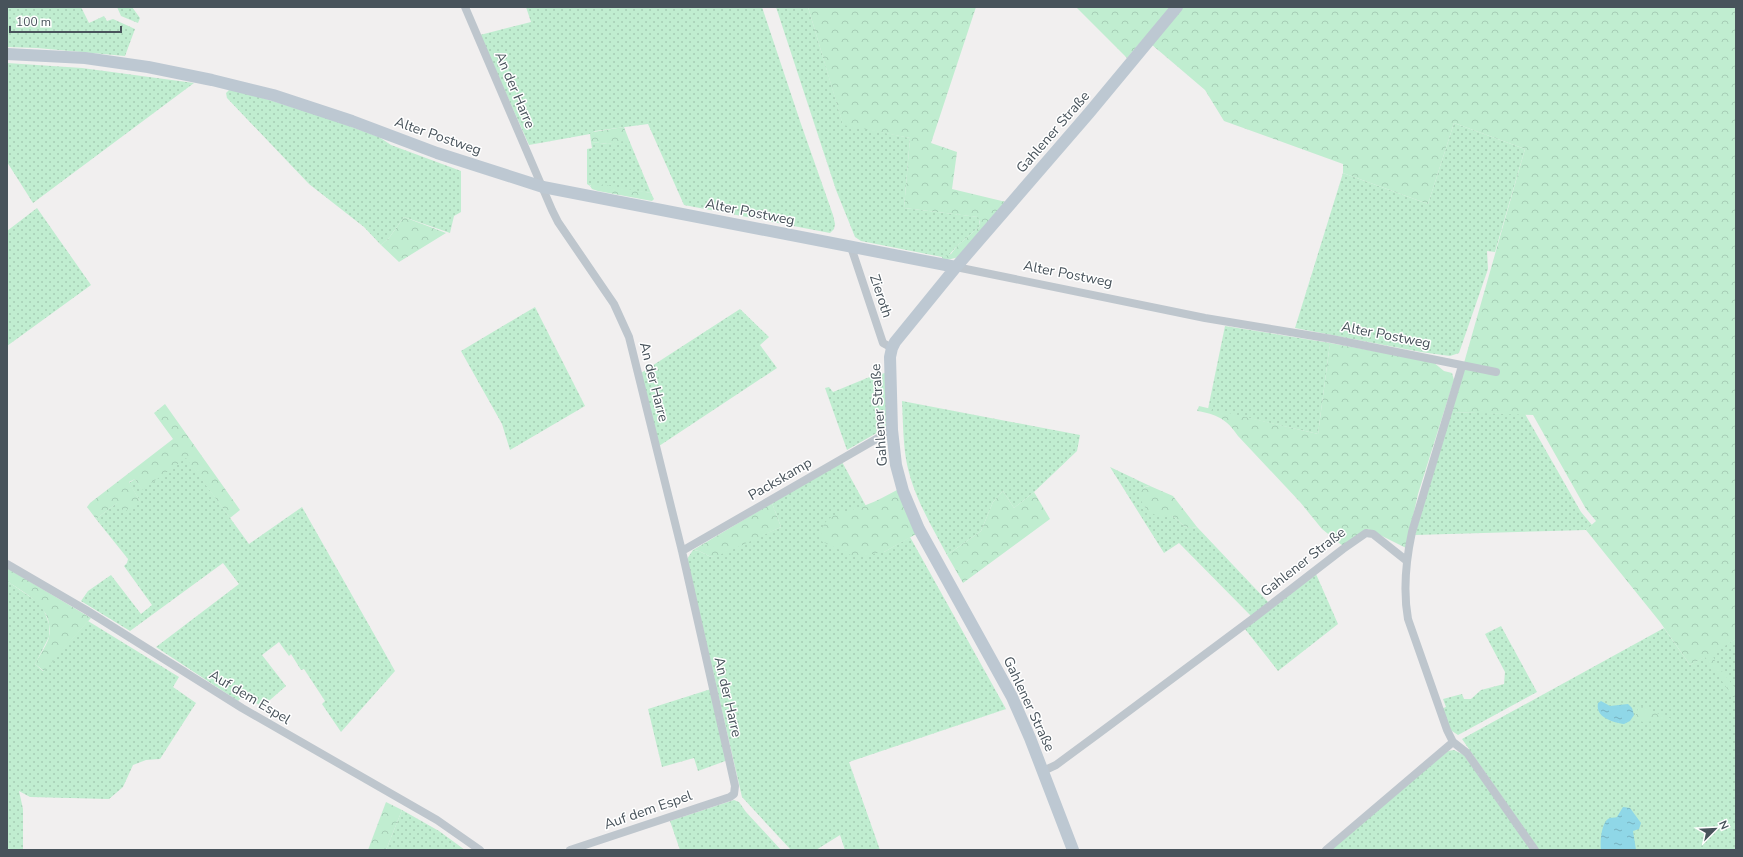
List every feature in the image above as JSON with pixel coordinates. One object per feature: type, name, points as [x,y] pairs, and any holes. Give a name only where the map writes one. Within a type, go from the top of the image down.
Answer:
[{"type":"main road","name":"Gahlener Straße","points":[[1072,850],[1043,771],[1012,697],[919,529],[905,497],[896,465],[892,430],[890,356],[892,348],[956,267],[1089,113],[1177,7]]},
{"type":"main road","name":"Alter Postweg","points":[[7,54],[85,58],[148,67],[220,82],[280,98],[352,121],[437,153],[543,187],[956,267]]},
{"type":"street","name":"An der Harre","points":[[465,7],[558,222],[614,304],[629,338],[682,551],[735,786],[734,794]]},
{"type":"street","name":"Zieroth","points":[[851,247],[883,343],[892,348]]},
{"type":"street","name":"Alter Postweg","points":[[956,267],[1205,318],[1377,348],[1496,372]]},
{"type":"street","points":[[1462,366],[1412,532],[1408,561],[1406,595],[1408,619],[1435,700],[1453,742],[1467,753],[1535,850]]},
{"type":"street","name":"Packskamp","points":[[682,551],[892,430]]},
{"type":"street","name":"Gahlener Straße","points":[[1043,771],[1056,765],[1255,618],[1343,549],[1366,533],[1373,534],[1408,561]]},
{"type":"street","name":"Auf dem Espel","points":[[7,564],[86,610],[268,723],[437,820],[480,850]]},
{"type":"street","points":[[1326,850],[1453,742]]},
{"type":"street","name":"Auf dem Espel","points":[[570,850],[730,797],[734,794]]},
{"type":"green space","points":[[7,7],[81,7],[89,23],[104,16],[107,21],[113,19],[135,29],[125,56],[37,48],[7,47]]},
{"type":"green space","points":[[117,7],[132,7],[140,18],[138,23],[121,16]]},
{"type":"green space","points":[[526,7],[762,7],[833,215],[835,224],[834,229],[830,233],[684,205],[648,124],[595,131],[590,134],[529,145],[480,35],[531,22]]},
{"type":"green space","points":[[776,7],[808,7],[843,124],[910,138],[904,208],[979,217],[980,226],[948,256],[942,257],[861,241],[855,237],[836,190]]},
{"type":"green space","points":[[808,7],[976,7],[931,143],[957,152],[952,189],[1006,202],[959,257],[943,261],[942,257],[951,254],[957,246],[980,226],[978,217],[904,208],[910,138],[843,125]]},
{"type":"green space","points":[[1076,7],[1736,7],[1736,639],[1712,654],[1717,665],[1736,689],[1736,701],[1705,657],[1690,665],[1660,622],[1586,530],[1596,521],[1586,509],[1533,415],[1450,412],[1525,149],[1454,123],[1428,204],[1343,173],[1343,164],[1224,121],[1205,90],[1144,38],[1127,58]]},
{"type":"green space","points":[[7,63],[82,68],[194,83],[33,203],[7,162]]},
{"type":"green space","points":[[231,88],[330,119],[379,137],[391,145],[461,171],[461,212],[454,216],[450,233],[404,217],[389,238],[381,245],[364,227],[309,184],[227,98],[226,93]]},
{"type":"green space","points":[[1454,123],[1525,149],[1495,252],[1487,251],[1488,269],[1459,353],[1450,356],[1421,352],[1295,328],[1343,173],[1428,204]]},
{"type":"green space","points":[[624,127],[629,140],[608,144],[591,142],[590,134],[593,132]]},
{"type":"green space","points":[[629,140],[651,193],[590,186],[587,184],[587,149],[592,148],[591,142],[608,144]]},
{"type":"green space","points":[[593,183],[651,193],[654,199],[652,201],[598,191],[592,189],[590,186]]},
{"type":"green space","points":[[37,208],[91,285],[7,346],[7,231]]},
{"type":"green space","points":[[404,217],[446,233],[399,262],[381,245],[389,238]]},
{"type":"green space","points":[[535,307],[585,406],[510,450],[502,424],[461,351]]},
{"type":"green space","points":[[740,309],[769,337],[760,345],[777,368],[659,446],[641,373]]},
{"type":"green space","points":[[1225,326],[1330,343],[1318,434],[1208,409]]},
{"type":"green space","points":[[1330,343],[1433,362],[1444,371],[1452,373],[1454,380],[1418,494],[1406,548],[1368,529],[1343,546],[1322,529],[1300,502],[1238,436],[1230,425],[1220,418],[1197,411],[1199,406],[1318,434]]},
{"type":"green space","points":[[885,373],[887,427],[847,450],[825,388],[829,387],[833,392],[872,376]]},
{"type":"green space","points":[[902,401],[1080,435],[1077,451],[1034,492],[1014,508],[1003,491],[993,502],[981,531],[947,555],[917,497],[909,472],[904,445]]},
{"type":"green space","points":[[165,404],[240,510],[230,518],[186,458],[142,490],[135,479],[129,482],[140,501],[124,512],[117,503],[96,519],[87,507],[90,503],[173,439],[154,413]]},
{"type":"green space","points":[[1450,412],[1525,414],[1581,512],[1592,525],[1586,530],[1415,535]]},
{"type":"green space","points":[[186,457],[249,544],[302,507],[395,671],[341,732],[322,704],[325,701],[304,669],[301,670],[291,654],[289,656],[279,642],[262,655],[286,686],[262,707],[244,695],[238,701],[156,647],[239,584],[223,563],[130,631],[81,601],[88,591],[111,575],[141,614],[152,605],[124,566],[128,559],[96,519],[118,502],[140,501],[129,483],[135,479],[142,489]]},
{"type":"green space","points":[[841,460],[866,506],[884,552],[910,537],[1006,709],[849,762],[880,850],[845,850],[840,835],[816,850],[791,850],[742,797],[687,559],[693,550],[699,551],[711,557],[781,527],[772,503]]},
{"type":"green space","points":[[1110,467],[1150,486],[1144,487],[1144,506],[1157,514],[1176,518],[1185,527],[1197,527],[1269,603],[1252,617],[1179,543],[1164,553]]},
{"type":"green space","points":[[1150,486],[1173,496],[1197,527],[1188,528],[1172,516],[1159,516],[1150,512],[1142,502],[1141,493],[1142,488]]},
{"type":"green space","points":[[897,490],[918,533],[884,552],[855,557],[821,541],[824,524],[829,519],[842,512],[858,508],[878,500]]},
{"type":"green space","points":[[1003,491],[1014,508],[1034,492],[1050,519],[963,583],[947,555],[981,531],[993,502]]},
{"type":"green space","points":[[772,503],[781,527],[725,553],[711,557],[699,551],[693,550]]},
{"type":"green space","points":[[7,568],[91,618],[44,671],[35,664],[49,637],[47,618],[37,603],[7,581]]},
{"type":"green space","points":[[1316,574],[1338,624],[1278,671],[1245,629]]},
{"type":"green space","points":[[7,581],[42,605],[49,624],[49,637],[35,664],[43,671],[88,621],[179,677],[173,687],[196,703],[160,759],[146,760],[133,765],[123,787],[109,799],[30,797],[19,791],[23,809],[23,850],[7,850]]},
{"type":"green space","points":[[1501,626],[1537,692],[1458,735],[1449,729],[1441,709],[1446,707],[1443,699],[1462,694],[1464,699],[1471,699],[1481,690],[1504,684],[1505,672],[1485,634]]},
{"type":"green space","points":[[1664,628],[1690,665],[1736,639],[1736,850],[1539,850],[1462,739]]},
{"type":"green space","points":[[711,689],[728,760],[698,771],[694,758],[662,767],[648,709]]},
{"type":"green space","points":[[1639,706],[1672,719],[1644,722],[1634,720]]},
{"type":"green space","points":[[1454,750],[1464,755],[1533,850],[1330,850],[1448,751]]},
{"type":"green space","points":[[734,800],[739,802],[746,812],[781,850],[680,850],[670,821]]},
{"type":"green space","points":[[386,802],[402,810],[386,850],[368,850]]},
{"type":"green space","points":[[402,810],[439,831],[465,850],[386,850]]},
{"type":"water","points":[[1601,701],[1610,706],[1628,704],[1632,708],[1634,715],[1630,721],[1624,724],[1614,722],[1605,718],[1599,712],[1598,703]]},
{"type":"water","points":[[1623,807],[1630,808],[1641,823],[1639,829],[1633,831],[1636,850],[1601,850],[1602,829],[1606,821],[1609,818],[1617,817]]}]
